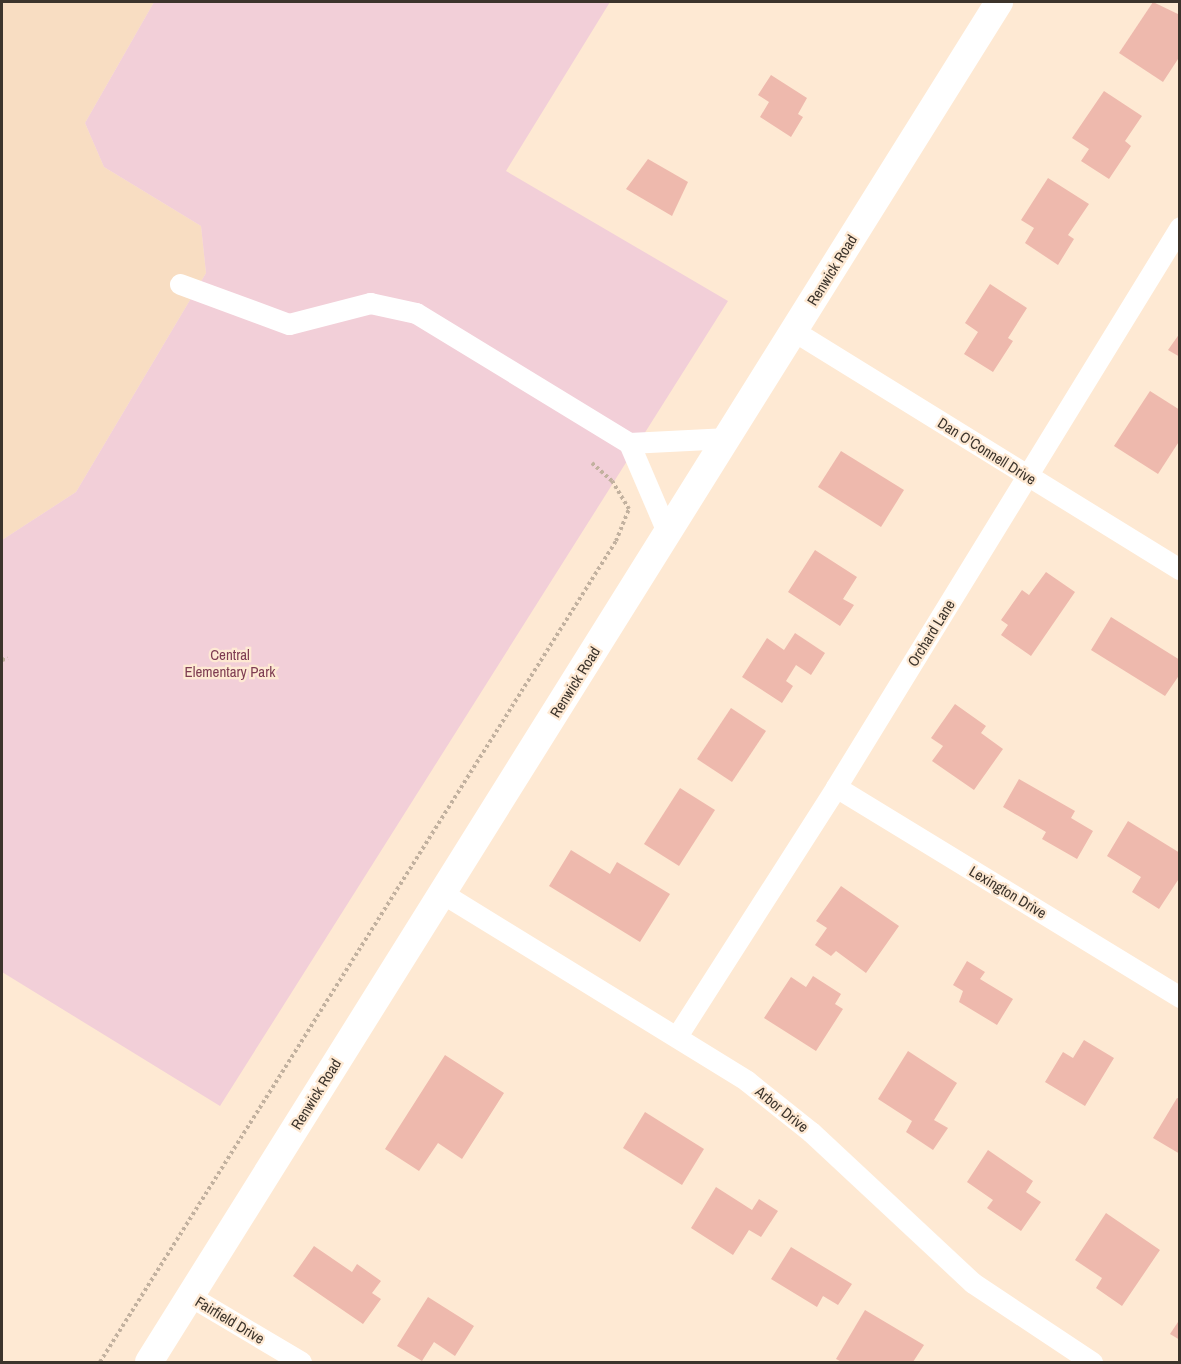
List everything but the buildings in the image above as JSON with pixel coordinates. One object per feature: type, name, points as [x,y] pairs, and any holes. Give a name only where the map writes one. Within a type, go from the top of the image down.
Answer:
[{"type":"street","name":"Renwick Road","points":[[149,1362],[999,2]]},
{"type":"street","name":"Orchard Lane","points":[[677,1036],[836,787],[1179,227]]},
{"type":"street","points":[[180,284],[289,324],[370,303],[416,313],[629,443],[728,438]]},
{"type":"street","name":"Dan O'Connell Drive","points":[[794,331],[1179,569]]},
{"type":"street","points":[[629,443],[668,534]]},
{"type":"street","name":"Lexington Drive","points":[[836,787],[1179,997]]},
{"type":"street","name":"Arbor Drive","points":[[442,893],[747,1081],[811,1132],[973,1283],[1092,1362]]},
{"type":"street","name":"Fairfield Drive","points":[[190,1296],[301,1362]]},
{"type":"path","points":[[100,1362],[616,541],[629,509],[612,482],[592,463]]},
{"type":"path","points":[[2,660],[8,658]]},
{"type":"shaded area","points":[[2,2],[154,2],[85,123],[104,167],[201,226],[206,273],[76,492],[2,540]]},
{"type":"green space","name":"Central Elementary Park","points":[[154,2],[610,2],[506,171],[728,301],[220,1106],[2,972],[2,540],[76,492],[206,273],[201,226],[104,167],[85,123]]}]
